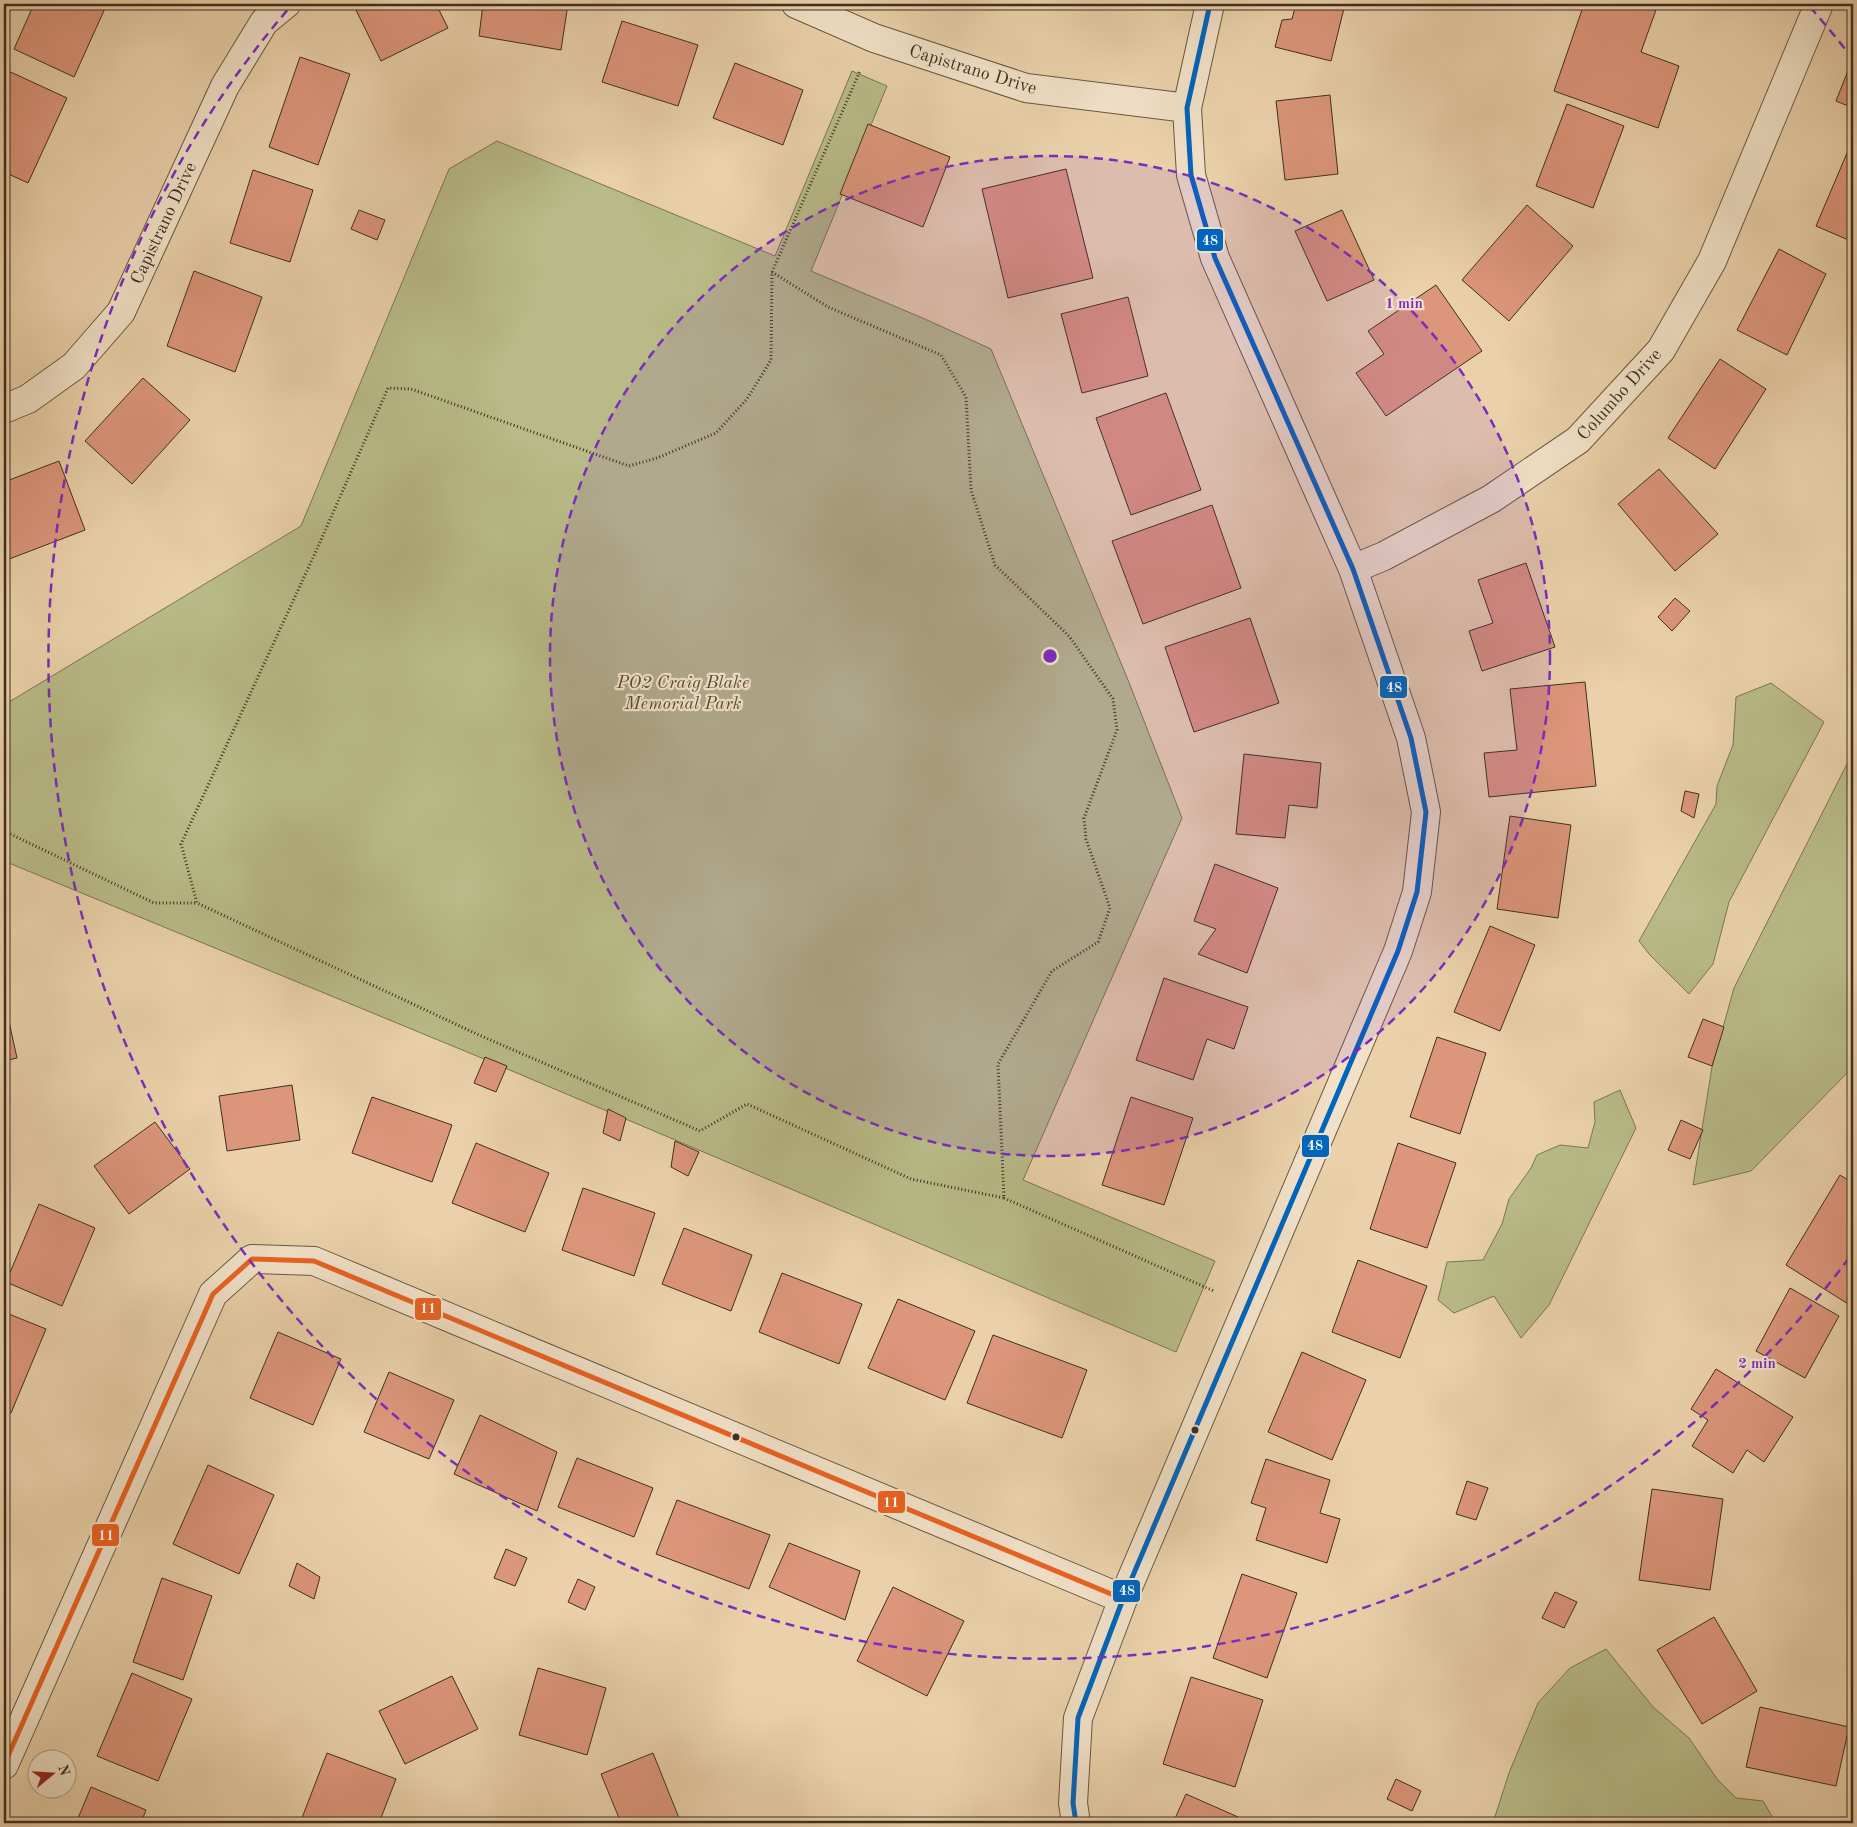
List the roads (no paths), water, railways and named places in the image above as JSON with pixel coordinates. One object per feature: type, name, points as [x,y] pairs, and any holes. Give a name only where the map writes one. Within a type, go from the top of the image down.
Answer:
[{"type":"street","name":"Capistrano Drive","points":[[4,409],[28,399],[74,366],[121,312],[225,86],[264,22],[286,4]]},
{"type":"street","name":"Capistrano Drive","points":[[796,4],[874,38],[1026,88],[1187,108]]},
{"type":"street","points":[[1076,1823],[1073,1803],[1078,1718],[1123,1599],[1398,951],[1418,892],[1426,812],[1410,738],[1353,570],[1214,258],[1191,175],[1187,108],[1210,4]]},
{"type":"street","name":"Columbo Drive","points":[[1353,570],[1384,556],[1491,499],[1578,440],[1661,350],[1712,261],[1819,4]]},
{"type":"street","points":[[4,1765],[213,1294],[252,1259],[314,1261],[1123,1599]]},
{"type":"park label","name":"PO2 Craig Blake Memorial Park","points":[[683,692]]}]
